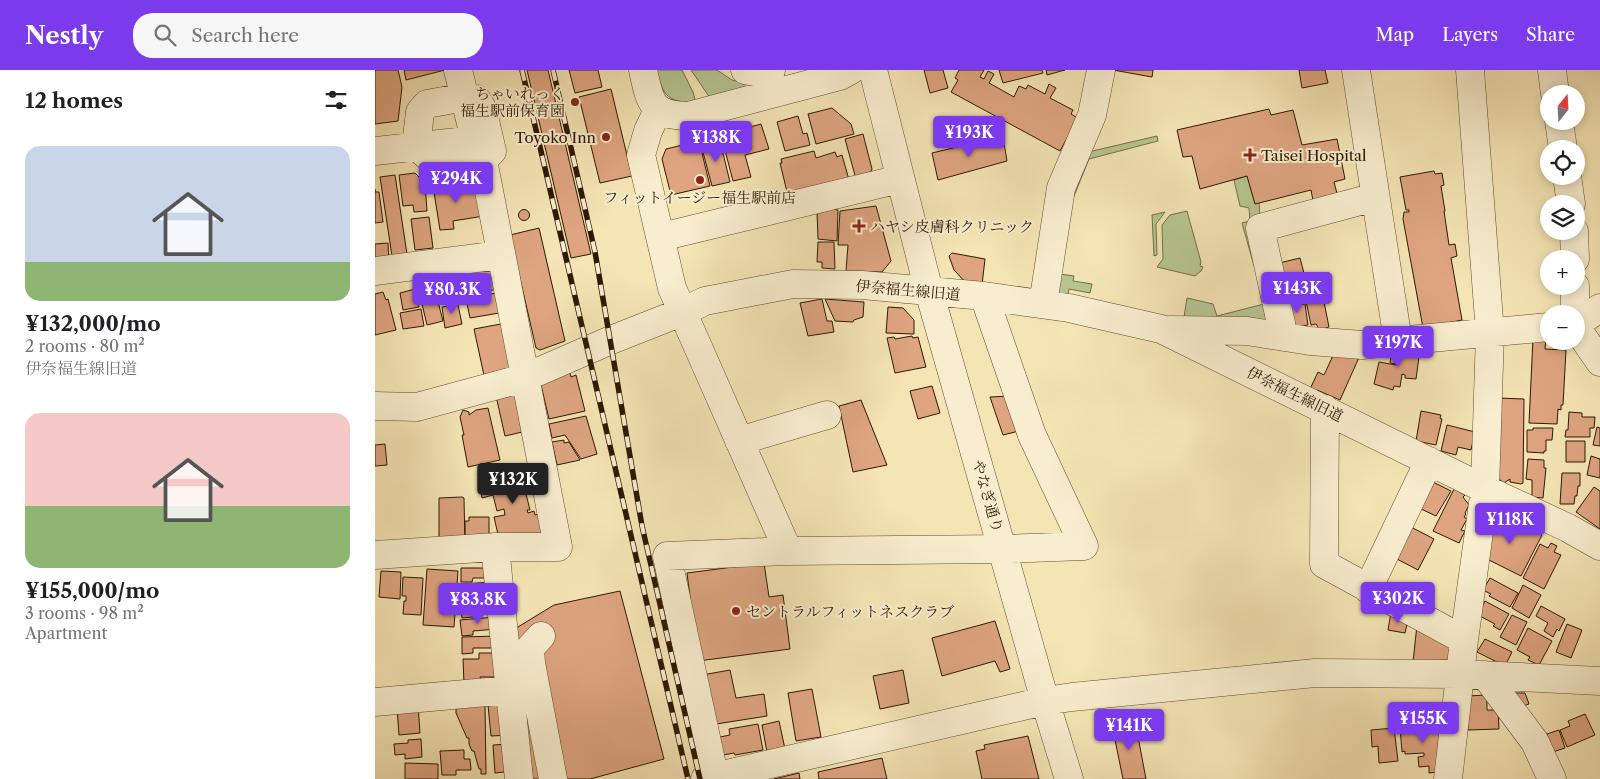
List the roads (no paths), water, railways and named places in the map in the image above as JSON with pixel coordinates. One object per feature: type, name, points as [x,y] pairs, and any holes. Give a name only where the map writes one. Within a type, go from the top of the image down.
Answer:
[{"type":"street","points":[[375,555],[495,547],[558,547],[479,150],[458,70]]},
{"type":"street","points":[[643,70],[652,102],[658,110],[672,115],[688,116],[840,76],[851,70]]},
{"type":"street","points":[[745,70],[759,73],[771,70]]},
{"type":"street","name":"やなぎ通り","points":[[873,70],[929,291],[1045,701],[1069,779]]},
{"type":"street","points":[[1043,304],[1061,188],[1092,115],[1101,70]]},
{"type":"street","points":[[1356,70],[1398,341]]},
{"type":"street","points":[[1448,779],[1473,675],[1464,640],[1485,489],[1490,333],[1470,70]]},
{"type":"street","points":[[1552,70],[1554,85]]},
{"type":"street","points":[[416,146],[420,112],[427,104],[465,97]]},
{"type":"street","points":[[658,110],[645,138],[641,155],[672,288],[788,551]]},
{"type":"street","points":[[375,151],[416,146],[479,150]]},
{"type":"street","points":[[661,238],[900,179]]},
{"type":"street","points":[[1284,337],[1259,228],[1375,197]]},
{"type":"street","points":[[375,271],[500,255]]},
{"type":"street","name":"伊奈福生線旧道","points":[[375,406],[417,407],[524,378],[705,301],[793,284],[862,285],[983,296],[1098,314],[1161,329],[1568,528],[1600,546]]},
{"type":"street","points":[[983,296],[1032,435],[1084,546],[1003,549],[788,551],[667,556],[711,778],[1045,701],[1180,685],[1315,673],[1473,675],[1600,681]]},
{"type":"street","points":[[1585,319],[1600,308]]},
{"type":"street","points":[[1161,329],[1247,332],[1310,341],[1362,344],[1540,329]]},
{"type":"street","points":[[1585,339],[1600,362]]},
{"type":"street","points":[[1325,409],[1324,564],[1464,640]]},
{"type":"street","points":[[739,441],[827,415]]},
{"type":"street","points":[[1369,588],[1429,461]]},
{"type":"street","points":[[495,547],[519,779]]},
{"type":"street","points":[[541,636],[530,648],[531,663],[553,779]]},
{"type":"street","points":[[1473,675],[1535,742],[1551,779]]},
{"type":"street","points":[[375,702],[510,690]]},
{"type":"railway","points":[[522,70],[688,779]]},
{"type":"railway","points":[[553,70],[595,252],[642,526],[700,779]]},
{"type":"place","name":"ちゃいれっく 福生駅前保育園","points":[[575,102]]},
{"type":"place","name":"Toyoko Inn","points":[[606,137]]},
{"type":"place","name":"Taisei Hospital","points":[[1250,155]]},
{"type":"place","name":"フィットイージー福生駅前店","points":[[700,180]]},
{"type":"place","name":"ハヤシ皮膚科クリニック","points":[[859,226]]},
{"type":"place","name":"セントラルフィットネスクラブ","points":[[736,611]]}]
